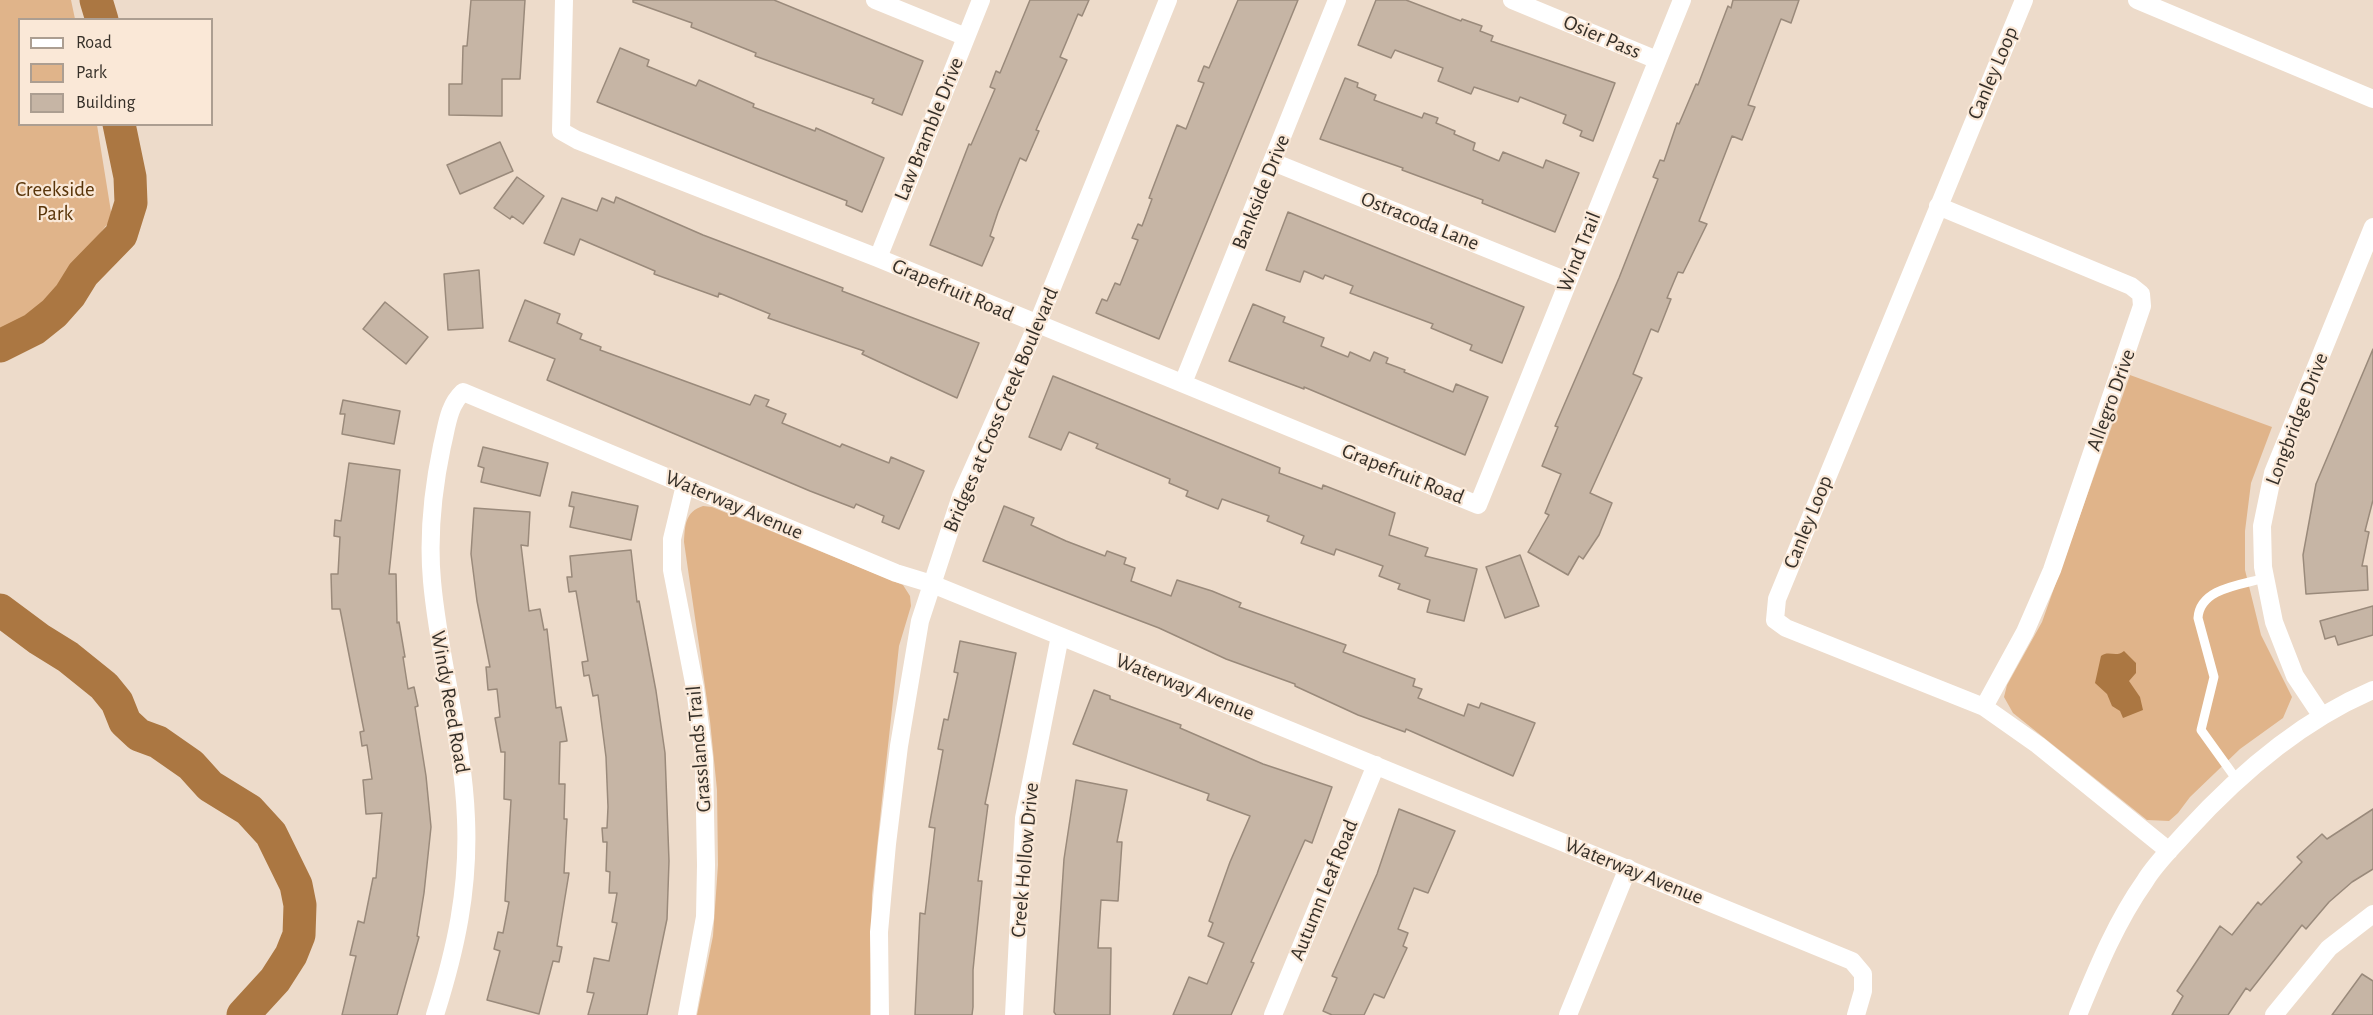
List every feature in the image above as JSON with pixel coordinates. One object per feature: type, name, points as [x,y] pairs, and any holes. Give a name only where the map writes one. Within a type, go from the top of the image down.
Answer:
[{"type":"street","name":"Grapefruit Road","points":[[564,0],[561,131],[577,140],[878,258],[1478,505]]},
{"type":"street","points":[[875,0],[966,37]]},
{"type":"street","name":"Law Bramble Drive","points":[[878,258],[981,0]]},
{"type":"street","name":"Bridges at Cross Creek Boulevard","points":[[880,1015],[879,932],[898,746],[920,621],[961,495],[1037,325],[1168,0]]},
{"type":"street","name":"Bankside Drive","points":[[1183,383],[1337,0]]},
{"type":"street","name":"Osier Pass","points":[[1512,0],[1657,60]]},
{"type":"street","name":"Wind Trail","points":[[1478,505],[1682,0]]},
{"type":"street","name":"Canley Loop","points":[[2024,0],[1777,599],[1775,620],[1786,628],[1984,707],[2038,745],[2169,851]]},
{"type":"street","points":[[2137,0],[2373,99]]},
{"type":"street","name":"Ostracoda Lane","points":[[1273,162],[1567,281]]},
{"type":"street","name":"Allegro Drive","points":[[1938,206],[2131,286],[2141,294],[2142,306],[2052,570],[2025,632],[1984,707]]},
{"type":"street","name":"Longbridge Drive","points":[[2321,715],[2295,676],[2274,622],[2265,578],[2262,526],[2273,473],[2373,227]]},
{"type":"street","name":"Waterway Avenue","points":[[462,392],[896,573],[932,584],[1852,961],[1863,975],[1863,991],[1856,1015]]},
{"type":"street","name":"Windy Reed Road","points":[[435,1015],[454,953],[466,883],[466,821],[456,720],[437,624],[432,579],[431,535],[439,464],[450,411],[454,400],[462,392]]},
{"type":"street","name":"Grasslands Trail","points":[[685,485],[672,539],[672,570],[695,688],[704,758],[706,865],[705,917],[687,1015]]},
{"type":"street","name":"Creek Hollow Drive","points":[[1014,1015],[1024,818],[1060,636]]},
{"type":"street","points":[[2078,1015],[2107,945],[2145,880],[2169,851],[2237,780],[2321,715],[2373,690]]},
{"type":"street","name":"Autumn Leaf Road","points":[[1273,1015],[1376,765]]},
{"type":"street","points":[[1568,1015],[1628,868]]},
{"type":"street","points":[[2274,1015],[2329,948],[2373,914]]},
{"type":"lane","points":[[2237,780],[2201,730],[2214,677],[2198,618],[2199,610],[2200,605],[2219,591],[2265,578]]},
{"type":"green space","name":"Creekside Park","points":[[0,0],[71,0],[75,18],[18,18],[18,126],[97,126],[112,218],[45,304],[0,330]]},
{"type":"green space","points":[[2130,375],[2272,427],[2251,483],[2245,531],[2245,570],[2261,635],[2292,697],[2283,718],[2240,749],[2190,797],[2169,821],[2147,820],[2013,713],[2004,697],[2007,685],[2042,622]]},
{"type":"green space","points":[[703,506],[712,507],[903,585],[910,596],[911,606],[899,646],[872,895],[870,1015],[697,1015],[713,936],[718,865],[717,790],[710,721],[684,542],[689,516]]},
{"type":"shaded area","points":[[2124,651],[2136,663],[2136,673],[2129,681],[2140,697],[2143,710],[2123,718],[2120,711],[2112,706],[2107,694],[2095,683],[2101,656]]},
{"type":"building","points":[[471,0],[525,0],[520,79],[502,79],[502,116],[449,115],[449,84],[462,84],[463,46],[467,46]]},
{"type":"building","points":[[633,0],[774,0],[923,61],[902,115],[872,103],[874,99],[755,56],[756,53],[691,27],[692,23],[633,2]]},
{"type":"building","points":[[1030,0],[1089,0],[1082,16],[1078,14],[1060,57],[1067,60],[1036,130],[1039,131],[1026,161],[1020,158],[998,212],[990,236],[994,238],[982,266],[930,245],[969,144],[971,145],[995,89],[990,87],[996,71],[1000,73]]},
{"type":"building","points":[[1238,0],[1298,0],[1159,339],[1096,313],[1102,299],[1107,301],[1115,283],[1120,285],[1138,240],[1132,238],[1138,224],[1142,226],[1152,199],[1149,198],[1177,125],[1186,129],[1204,83],[1198,81],[1204,66],[1209,68]]},
{"type":"building","points":[[1376,0],[1406,0],[1461,21],[1462,19],[1482,26],[1480,31],[1493,36],[1491,41],[1615,83],[1593,141],[1580,136],[1582,131],[1563,123],[1566,115],[1520,97],[1518,102],[1474,87],[1471,94],[1438,81],[1443,68],[1395,50],[1391,58],[1358,45]]},
{"type":"building","points":[[1733,0],[1799,0],[1791,23],[1781,19],[1748,105],[1755,107],[1742,140],[1732,136],[1699,221],[1707,224],[1683,273],[1678,272],[1667,298],[1671,299],[1658,332],[1651,329],[1633,374],[1642,378],[1590,493],[1612,503],[1599,535],[1583,559],[1579,556],[1568,575],[1528,552],[1549,515],[1545,513],[1561,474],[1542,466],[1558,427],[1555,426],[1619,278],[1658,179],[1653,177],[1660,160],[1664,161],[1677,123],[1679,124],[1696,84],[1698,85],[1728,6],[1731,8]]},
{"type":"building","points":[[620,48],[649,60],[647,66],[696,86],[699,80],[754,104],[753,107],[815,131],[816,128],[884,158],[862,212],[846,205],[847,201],[597,102]]},
{"type":"building","points":[[1345,78],[1358,83],[1357,87],[1376,95],[1374,100],[1422,118],[1424,113],[1438,118],[1436,123],[1475,143],[1473,150],[1499,161],[1503,152],[1543,168],[1546,160],[1579,173],[1555,232],[1482,203],[1483,200],[1402,170],[1403,168],[1320,139]]},
{"type":"building","points":[[500,142],[513,171],[460,194],[447,165]]},
{"type":"building","points":[[517,177],[544,196],[523,224],[512,216],[510,219],[494,208]]},
{"type":"building","points":[[616,197],[703,235],[843,288],[842,291],[979,343],[957,398],[862,354],[864,351],[768,318],[770,314],[719,293],[718,297],[654,274],[655,271],[580,239],[574,255],[544,243],[562,198],[597,211],[602,198],[614,203]]},
{"type":"building","points":[[1288,212],[1524,307],[1502,363],[1470,350],[1472,345],[1431,328],[1433,324],[1350,293],[1353,286],[1325,275],[1323,279],[1304,271],[1300,282],[1266,270]]},
{"type":"building","points":[[479,270],[483,328],[448,330],[444,274]]},
{"type":"building","points":[[525,300],[560,314],[557,323],[582,334],[580,339],[601,347],[600,350],[750,405],[755,395],[769,400],[766,406],[786,414],[782,423],[840,447],[842,444],[889,463],[891,457],[924,471],[899,529],[882,522],[884,516],[856,504],[854,508],[810,491],[547,380],[555,359],[509,341]]},
{"type":"building","points":[[385,302],[428,337],[406,364],[363,329]]},
{"type":"building","points":[[1253,304],[1285,317],[1283,322],[1324,338],[1321,346],[1348,357],[1350,352],[1370,361],[1374,352],[1388,358],[1386,363],[1453,392],[1456,384],[1488,397],[1465,455],[1304,387],[1304,389],[1229,361]]},
{"type":"building","points":[[2373,349],[2373,500],[2365,531],[2369,532],[2362,566],[2367,566],[2368,590],[2306,594],[2303,555],[2316,484]]},
{"type":"building","points":[[1053,376],[1280,468],[1279,473],[1322,489],[1323,485],[1395,513],[1389,535],[1428,548],[1425,556],[1477,569],[1464,621],[1427,612],[1430,600],[1398,589],[1400,584],[1379,576],[1383,566],[1336,549],[1334,555],[1301,543],[1304,536],[1267,521],[1269,516],[1222,499],[1218,509],[1186,496],[1188,491],[1169,483],[1170,479],[1096,448],[1098,444],[1069,432],[1061,450],[1029,437]]},
{"type":"building","points":[[343,400],[400,411],[394,444],[342,434],[345,414],[340,414]]},
{"type":"building","points":[[483,447],[548,463],[540,496],[481,482],[484,468],[478,466]]},
{"type":"building","points":[[349,463],[400,470],[389,574],[396,574],[397,623],[399,622],[405,657],[403,657],[408,689],[414,687],[418,706],[415,707],[431,827],[417,936],[419,937],[397,1015],[342,1015],[356,956],[350,955],[358,921],[364,923],[373,878],[376,878],[382,813],[366,814],[363,780],[372,779],[367,745],[362,746],[360,732],[364,731],[340,609],[332,609],[331,574],[338,574],[340,537],[334,536],[335,520],[341,521]]},
{"type":"building","points":[[572,492],[638,506],[631,540],[570,527],[574,507],[569,506]]},
{"type":"building","points":[[1004,506],[1034,518],[1031,525],[1066,541],[1105,556],[1107,551],[1126,558],[1124,564],[1135,568],[1131,581],[1171,596],[1177,580],[1212,591],[1241,603],[1239,607],[1346,645],[1343,652],[1415,679],[1413,686],[1422,689],[1418,698],[1464,716],[1468,704],[1479,708],[1481,703],[1535,723],[1513,776],[1406,729],[1405,732],[1358,715],[1295,684],[1226,659],[1159,628],[983,561]]},
{"type":"building","points":[[474,508],[530,512],[528,546],[521,545],[529,611],[540,609],[544,630],[547,629],[556,708],[561,707],[567,741],[560,742],[559,784],[565,784],[564,819],[567,819],[564,873],[569,873],[557,946],[562,947],[559,962],[553,961],[539,1014],[487,1000],[500,951],[494,949],[498,932],[503,933],[509,902],[505,901],[511,800],[504,799],[505,752],[501,752],[495,718],[500,717],[497,689],[488,690],[486,667],[490,667],[477,601],[471,554]]},
{"type":"building","points":[[631,550],[637,602],[639,601],[656,691],[665,753],[669,861],[667,919],[647,1015],[588,1015],[594,993],[587,992],[594,958],[609,961],[617,923],[612,922],[617,893],[609,893],[610,872],[606,871],[607,842],[603,842],[602,828],[607,828],[608,807],[606,757],[598,695],[593,696],[589,675],[584,676],[582,662],[588,661],[576,591],[569,592],[567,577],[572,577],[570,556]]},
{"type":"building","points":[[1520,555],[1539,606],[1505,618],[1486,567]]},
{"type":"building","points":[[2373,606],[2373,635],[2338,645],[2335,636],[2325,639],[2320,621]]},
{"type":"building","points":[[960,641],[1016,653],[985,804],[988,805],[978,881],[982,881],[973,970],[972,1015],[915,1015],[920,913],[925,914],[935,828],[929,827],[943,750],[938,749],[944,719],[948,720],[958,673],[954,672]]},
{"type":"building","points":[[1094,690],[1110,696],[1110,699],[1181,725],[1180,728],[1263,764],[1332,787],[1312,843],[1305,840],[1251,962],[1254,963],[1231,1015],[1173,1015],[1189,977],[1207,984],[1224,943],[1208,936],[1213,923],[1209,921],[1230,862],[1250,816],[1207,800],[1209,794],[1073,744]]},
{"type":"building","points":[[1076,780],[1127,790],[1117,842],[1122,842],[1118,901],[1101,900],[1098,948],[1111,948],[1110,1015],[1056,1015],[1054,1012],[1064,859]]},
{"type":"building","points":[[1399,809],[1455,831],[1428,893],[1414,888],[1398,929],[1408,933],[1403,946],[1407,948],[1384,998],[1374,994],[1364,1015],[1332,1015],[1323,1011],[1337,978],[1332,976],[1377,874]]},
{"type":"building","points":[[2373,809],[2373,869],[2352,882],[2329,902],[2306,929],[2302,925],[2250,991],[2246,988],[2228,1015],[2172,1015],[2183,996],[2177,991],[2220,926],[2232,935],[2258,902],[2261,905],[2302,862],[2297,857],[2322,834],[2327,839]]},
{"type":"building","points":[[2362,974],[2373,981],[2373,1015],[2332,1015]]},
{"type":"waterway","points":[[96,0],[101,18]]},
{"type":"waterway","points":[[0,346],[34,329],[54,313],[70,295],[83,274],[121,235],[131,203],[130,177],[119,126]]},
{"type":"waterway","points":[[0,610],[68,657],[104,686],[117,702],[125,722],[139,735],[158,742],[191,765],[210,786],[249,810],[271,834],[296,885],[300,905],[299,935],[291,955],[275,980],[243,1015]]}]
